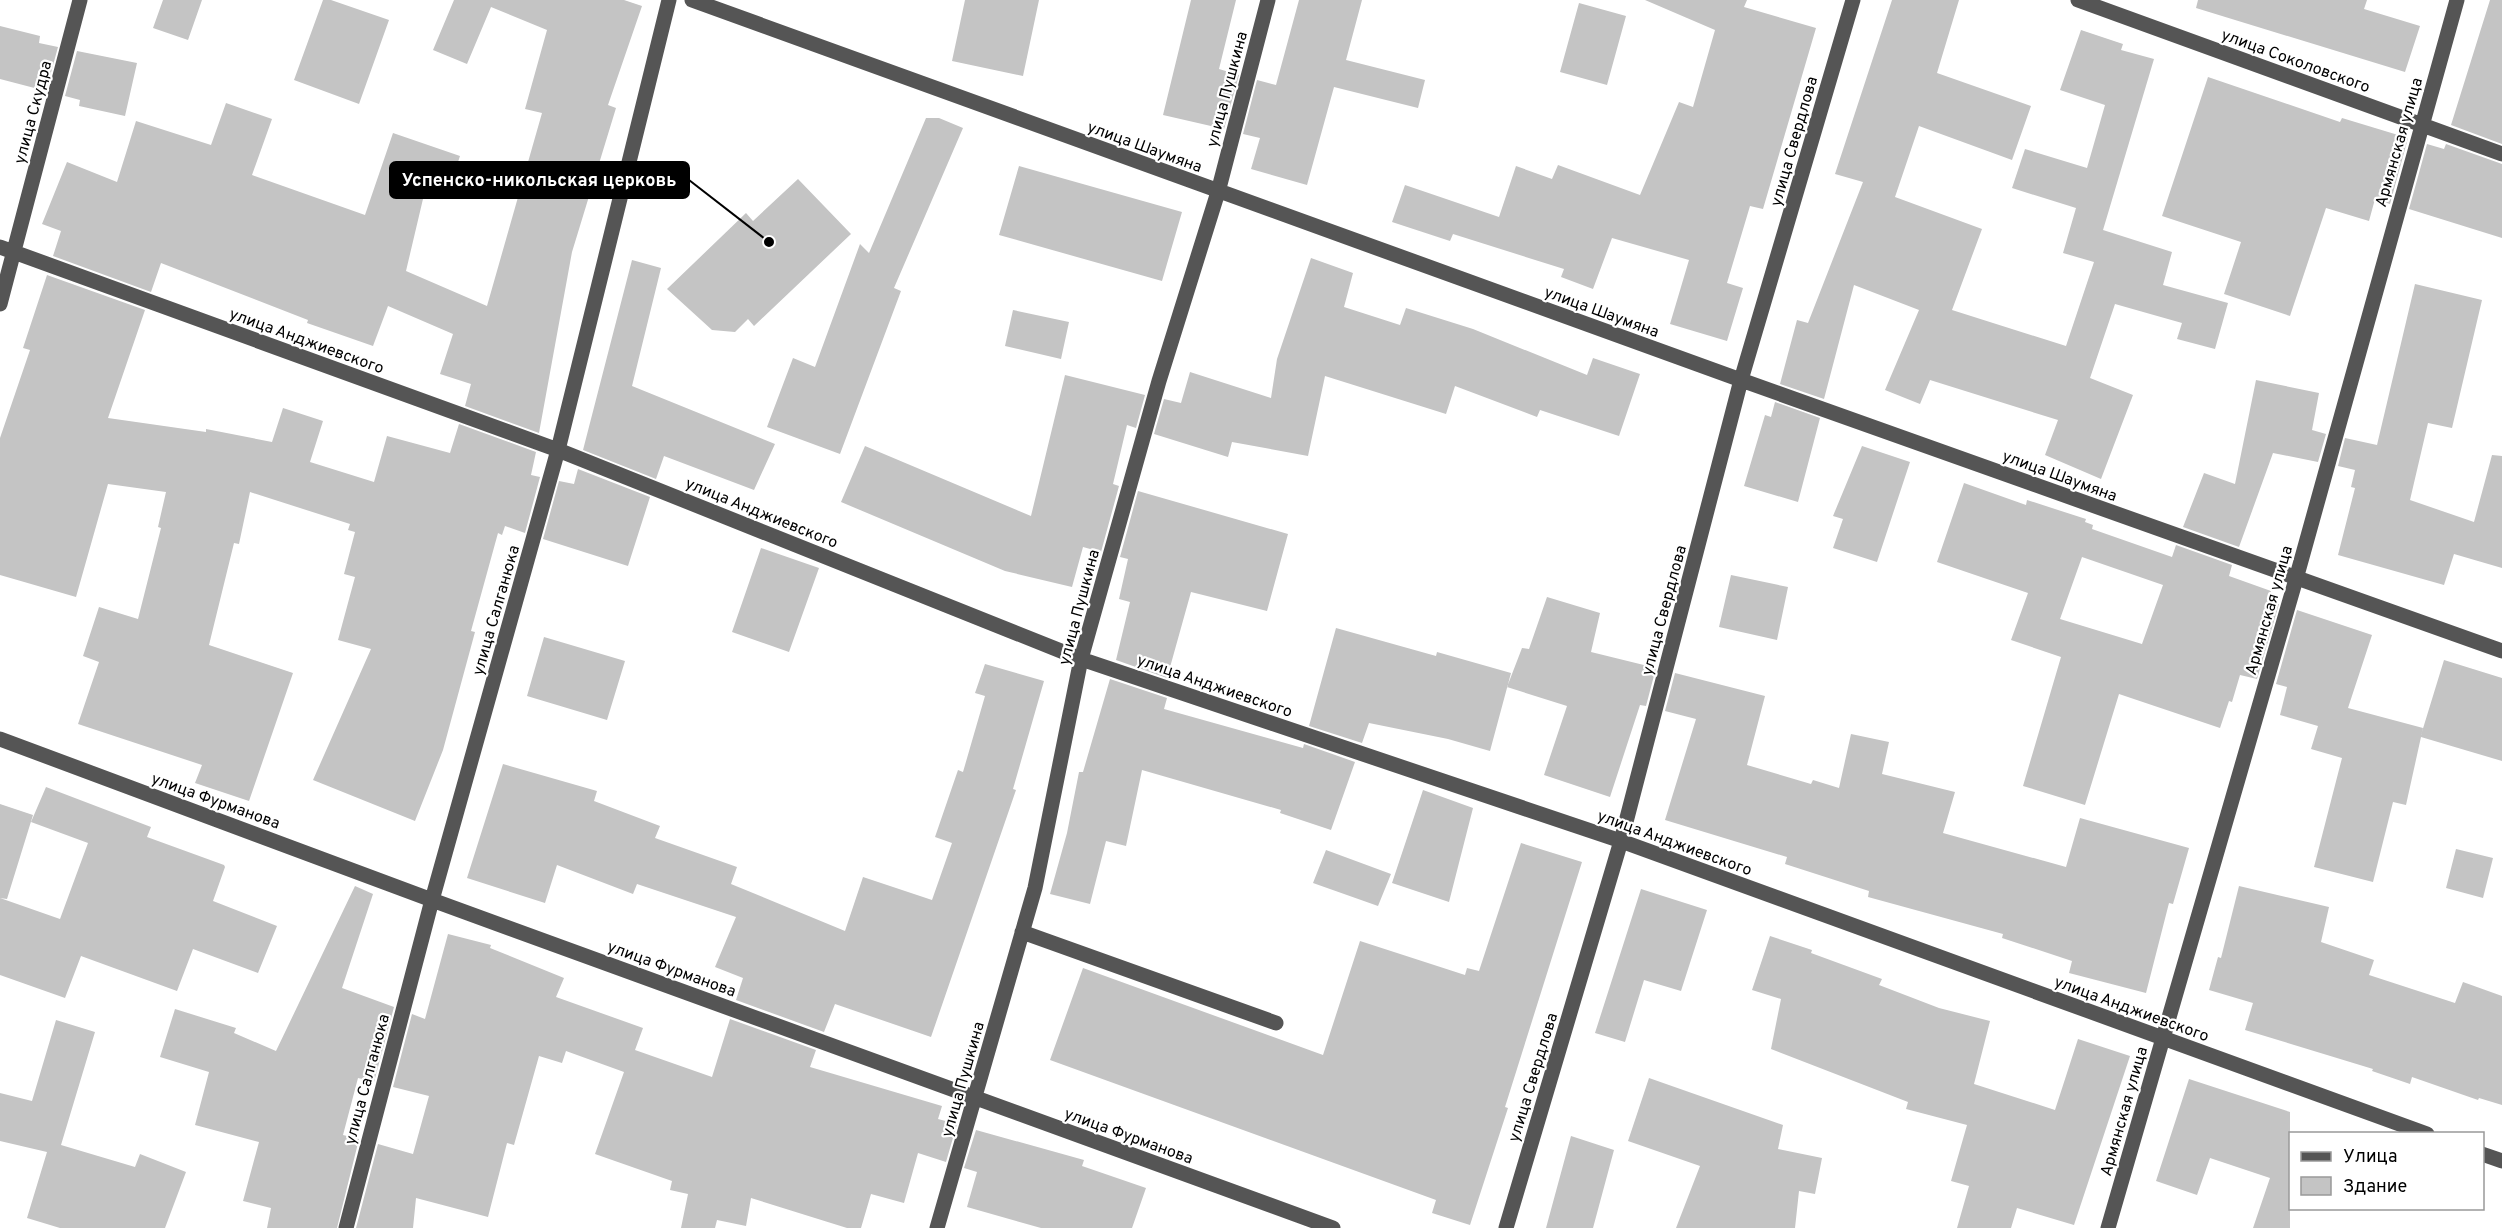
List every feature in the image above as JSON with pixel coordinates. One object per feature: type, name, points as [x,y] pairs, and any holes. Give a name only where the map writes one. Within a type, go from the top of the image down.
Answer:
[{"type":"street","name":"улица Скудра","points":[[0,304],[7,250],[80,0]]},
{"type":"street","name":"улица Салганюка","points":[[346,1228],[432,900],[558,450],[669,0]]},
{"type":"street","name":"улица Шаумяна","points":[[692,0],[1218,192],[2502,651]]},
{"type":"street","name":"улица Пушкина","points":[[938,1228],[1035,888],[1081,659],[1159,381],[1218,192],[1268,0]]},
{"type":"street","name":"улица Свердлова","points":[[1506,1228],[1621,841],[1742,380],[1853,0]]},
{"type":"street","name":"улица Соколовского","points":[[2078,0],[2502,154]]},
{"type":"street","name":"Армянская улица","points":[[2108,1228],[2296,579],[2457,0]]},
{"type":"street","name":"улица Анджиевского","points":[[7,250],[558,450],[1081,659],[1621,841],[2422,1132]]},
{"type":"street","name":"улица Фурманова","points":[[0,739],[432,900],[1333,1228]]},
{"type":"street","points":[[1022,932],[1276,1023]]},
{"type":"street","points":[[2484,1155],[2502,1161]]},
{"type":"building","points":[[163,0],[202,0],[188,40],[153,28]]},
{"type":"building","points":[[323,0],[331,0],[389,20],[359,104],[294,80]]},
{"type":"building","points":[[454,0],[624,0],[642,6],[608,105],[616,108],[572,252],[539,433],[465,406],[471,384],[440,374],[453,334],[388,306],[373,346],[307,323],[308,320],[161,263],[151,292],[53,256],[61,231],[42,224],[67,162],[117,182],[136,121],[211,145],[226,103],[272,119],[252,175],[365,215],[393,133],[460,156],[449,189],[427,182],[406,271],[487,306],[542,113],[525,109],[547,30],[491,7],[467,64],[433,50]]},
{"type":"building","points":[[965,0],[1039,0],[1023,76],[952,61]]},
{"type":"building","points":[[1191,0],[1236,0],[1219,69],[1239,75],[1224,129],[1163,115]]},
{"type":"building","points":[[1299,0],[1362,0],[1346,60],[1425,80],[1418,108],[1334,87],[1307,185],[1251,169],[1260,138],[1243,134],[1257,80],[1276,85]]},
{"type":"building","points":[[1645,0],[1747,0],[1744,7],[1816,28],[1763,209],[1750,206],[1727,283],[1743,288],[1727,341],[1670,324],[1689,260],[1612,238],[1593,289],[1561,277],[1564,269],[1453,234],[1450,241],[1392,222],[1405,185],[1499,217],[1516,166],[1552,179],[1558,165],[1640,195],[1679,102],[1693,107],[1715,30]]},
{"type":"building","points":[[1892,0],[1959,0],[1937,73],[2031,106],[2012,160],[1919,126],[1895,197],[1982,229],[1952,310],[2066,346],[2094,262],[2063,253],[2076,208],[2012,188],[2025,149],[2087,168],[2105,105],[2060,90],[2081,30],[2123,44],[2121,50],[2154,59],[2103,230],[2172,252],[2163,285],[2228,303],[2215,349],[2177,339],[2182,323],[2115,304],[2090,378],[2133,395],[2101,479],[2045,455],[2058,420],[1930,380],[1920,404],[1885,390],[1919,310],[1854,285],[1824,399],[1780,384],[1797,320],[1808,323],[1863,182],[1835,174]]},
{"type":"building","points":[[2198,0],[2367,0],[2364,9],[2420,26],[2405,72],[2196,8]]},
{"type":"building","points":[[2490,0],[2502,0],[2502,144],[2451,125]]},
{"type":"building","points":[[1579,3],[1626,16],[1607,85],[1560,72]]},
{"type":"building","points":[[0,26],[40,36],[39,43],[58,47],[46,91],[0,79]]},
{"type":"building","points":[[77,51],[137,63],[125,116],[79,106],[80,100],[65,96]]},
{"type":"building","points":[[2208,77],[2340,122],[2342,118],[2408,138],[2390,204],[2375,199],[2369,221],[2326,208],[2290,316],[2224,294],[2241,242],[2162,216]]},
{"type":"building","points":[[926,118],[939,118],[963,128],[894,288],[901,291],[840,454],[767,427],[793,358],[815,367],[860,244],[869,253]]},
{"type":"building","points":[[2427,144],[2444,149],[2446,144],[2502,164],[2502,238],[2409,209]]},
{"type":"building","points":[[1019,166],[1182,212],[1162,281],[999,235]]},
{"type":"building","points":[[798,179],[851,234],[754,326],[748,319],[735,332],[712,330],[667,289],[746,213],[753,221]]},
{"type":"building","points":[[1311,258],[1353,273],[1344,307],[1400,325],[1406,308],[1473,329],[1587,375],[1593,358],[1640,374],[1619,436],[1540,410],[1537,417],[1455,386],[1446,414],[1325,376],[1308,456],[1232,442],[1228,457],[1154,434],[1164,399],[1181,403],[1190,372],[1271,398],[1277,359]]},
{"type":"building","points":[[632,260],[661,268],[632,386],[775,444],[754,490],[664,456],[656,479],[583,450]]},
{"type":"building","points":[[47,275],[145,310],[108,418],[206,432],[206,429],[272,442],[283,408],[323,421],[310,462],[374,482],[387,436],[450,453],[459,424],[536,452],[531,475],[540,477],[525,533],[505,526],[502,535],[498,533],[471,631],[475,632],[443,750],[415,821],[313,780],[371,649],[338,640],[355,577],[344,574],[355,532],[348,530],[350,524],[250,492],[239,544],[234,543],[209,645],[293,673],[249,801],[195,783],[202,765],[78,724],[99,662],[83,656],[99,607],[138,619],[161,528],[158,527],[166,492],[108,484],[76,597],[0,575],[0,438],[30,350],[23,348]]},
{"type":"building","points":[[2415,284],[2482,300],[2452,428],[2428,423],[2410,500],[2474,522],[2492,455],[2502,456],[2502,568],[2454,554],[2444,585],[2338,555],[2355,488],[2351,487],[2355,470],[2338,466],[2345,438],[2377,445]]},
{"type":"building","points":[[1013,310],[1069,322],[1061,359],[1005,346]]},
{"type":"building","points":[[1065,375],[1145,395],[1136,428],[1127,425],[1113,484],[1119,486],[1101,552],[1083,547],[1072,587],[1005,571],[841,502],[865,446],[1031,516]]},
{"type":"building","points":[[2256,380],[2319,393],[2312,430],[2326,434],[2318,462],[2273,453],[2239,547],[2183,527],[2204,473],[2235,484]]},
{"type":"building","points":[[1775,402],[1820,418],[1798,502],[1744,486],[1765,415],[1771,417]]},
{"type":"building","points":[[1862,446],[1910,462],[1877,562],[1833,548],[1843,519],[1833,516]]},
{"type":"building","points":[[578,469],[650,497],[628,566],[543,539],[559,481],[574,484]]},
{"type":"building","points":[[1964,483],[2026,505],[2027,500],[2086,519],[2085,522],[2093,525],[2092,529],[2172,557],[2176,545],[2232,565],[2229,576],[2271,591],[2267,601],[2279,604],[2257,679],[2240,675],[2232,702],[2229,701],[2220,728],[2119,694],[2085,805],[2023,786],[2061,657],[2011,640],[2028,593],[1937,562]],"holes":[[[2082,557],[2163,585],[2142,644],[2060,619]]]},
{"type":"building","points":[[1138,491],[1288,534],[1267,611],[1191,592],[1167,678],[1116,660],[1130,602],[1119,599],[1128,559],[1120,557]]},
{"type":"building","points":[[761,548],[819,568],[789,652],[732,632]]},
{"type":"building","points":[[1731,575],[1788,587],[1777,640],[1719,627]]},
{"type":"building","points":[[1547,597],[1600,613],[1591,652],[1656,668],[1646,706],[1640,705],[1610,797],[1544,775],[1567,706],[1507,687],[1522,648],[1529,649]]},
{"type":"building","points":[[2297,610],[2372,635],[2348,708],[2423,728],[2421,735],[2444,660],[2502,678],[2502,761],[2421,737],[2406,805],[2393,802],[2373,882],[2314,867],[2342,758],[2311,749],[2318,726],[2280,715],[2287,687],[2276,684]]},
{"type":"building","points":[[1336,628],[1436,656],[1437,652],[1511,673],[1490,751],[1448,739],[1369,723],[1362,743],[1309,726]]},
{"type":"building","points":[[544,637],[625,661],[607,720],[527,696]]},
{"type":"building","points":[[985,664],[1044,681],[1013,789],[1016,790],[931,1037],[835,1004],[824,1032],[736,1000],[743,978],[715,967],[736,917],[637,884],[633,894],[557,865],[545,903],[467,878],[503,764],[597,791],[594,801],[660,826],[655,838],[737,867],[731,884],[845,931],[863,877],[932,900],[952,843],[935,837],[958,770],[963,772],[985,696],[975,693]]},
{"type":"building","points":[[1675,673],[1765,696],[1747,765],[1811,784],[1813,780],[1839,788],[1851,734],[1889,742],[1882,774],[1955,792],[1943,833],[2066,867],[2080,818],[2189,848],[2173,904],[2169,903],[2146,993],[2069,973],[2072,961],[2002,938],[2003,934],[1868,897],[1869,891],[1785,864],[1787,857],[1665,820],[1696,719],[1665,711]]},
{"type":"building","points":[[1110,679],[1167,698],[1164,709],[1303,748],[1304,744],[1355,762],[1331,830],[1280,813],[1281,810],[1142,770],[1126,846],[1106,841],[1090,904],[1050,894],[1067,833],[1079,772],[1083,772]]},
{"type":"building","points":[[46,787],[151,827],[147,837],[224,865],[213,901],[277,926],[258,973],[193,949],[177,991],[81,956],[65,998],[0,975],[0,898],[60,919],[88,843],[31,822]]},
{"type":"building","points":[[1423,790],[1473,808],[1449,902],[1392,883]]},
{"type":"building","points":[[0,804],[33,815],[7,899],[0,898]]},
{"type":"building","points":[[1521,843],[1582,862],[1505,1107],[1508,1108],[1470,1225],[1432,1213],[1436,1200],[1050,1060],[1083,968],[1323,1055],[1360,941],[1465,975],[1467,968],[1479,971]]},
{"type":"building","points":[[2456,849],[2493,858],[2483,898],[2446,888]]},
{"type":"building","points":[[1326,850],[1391,874],[1378,906],[1313,883]]},
{"type":"building","points":[[355,886],[373,894],[342,988],[394,1007],[374,1082],[358,1078],[343,1135],[359,1139],[337,1228],[267,1228],[271,1208],[243,1201],[259,1142],[195,1125],[209,1072],[160,1057],[175,1009],[236,1028],[234,1033],[276,1051]]},
{"type":"building","points":[[2239,886],[2329,907],[2321,942],[2374,960],[2369,975],[2455,1003],[2463,982],[2502,996],[2502,1105],[2479,1098],[2478,1100],[2412,1077],[2410,1084],[2372,1071],[2373,1069],[2245,1030],[2253,1003],[2209,990],[2218,957],[2221,958]]},
{"type":"building","points":[[1641,889],[1707,910],[1681,991],[1644,980],[1625,1042],[1595,1033]]},
{"type":"building","points":[[448,934],[491,945],[490,948],[564,978],[556,997],[643,1028],[635,1050],[712,1077],[730,1019],[816,1050],[810,1067],[942,1106],[938,1119],[957,1124],[946,1162],[918,1153],[904,1203],[871,1194],[861,1228],[847,1228],[751,1198],[746,1226],[717,1220],[715,1228],[681,1228],[688,1194],[670,1190],[672,1181],[595,1154],[624,1072],[566,1051],[562,1063],[539,1056],[514,1145],[507,1143],[488,1217],[416,1198],[413,1228],[356,1228],[378,1144],[413,1154],[429,1096],[393,1087],[412,1014],[425,1019]]},
{"type":"building","points":[[1770,936],[1812,950],[1811,953],[1882,979],[1879,985],[1939,1008],[1990,1021],[1974,1084],[2055,1110],[2078,1039],[2130,1056],[2074,1225],[2017,1208],[2011,1228],[1957,1228],[1969,1186],[1951,1181],[1967,1125],[1906,1109],[1908,1102],[1771,1049],[1781,999],[1752,990]]},
{"type":"building","points":[[56,1020],[95,1032],[61,1145],[135,1167],[140,1154],[186,1172],[165,1228],[60,1228],[27,1218],[47,1152],[0,1141],[0,1093],[32,1101]]},
{"type":"building","points":[[1649,1078],[1783,1125],[1778,1149],[1822,1158],[1815,1194],[1799,1191],[1795,1228],[1676,1228],[1700,1166],[1628,1141]]},
{"type":"building","points":[[2189,1079],[2290,1112],[2290,1228],[2253,1228],[2270,1178],[2210,1158],[2197,1195],[2156,1181]]},
{"type":"building","points":[[976,1130],[1084,1160],[1082,1166],[1146,1188],[1132,1228],[1041,1228],[967,1207],[977,1172],[964,1168]]},
{"type":"building","points":[[1571,1136],[1614,1150],[1593,1228],[1546,1228]]},
{"type":"place","name":"Успенско-никольская церковь","points":[[769,242]]}]
